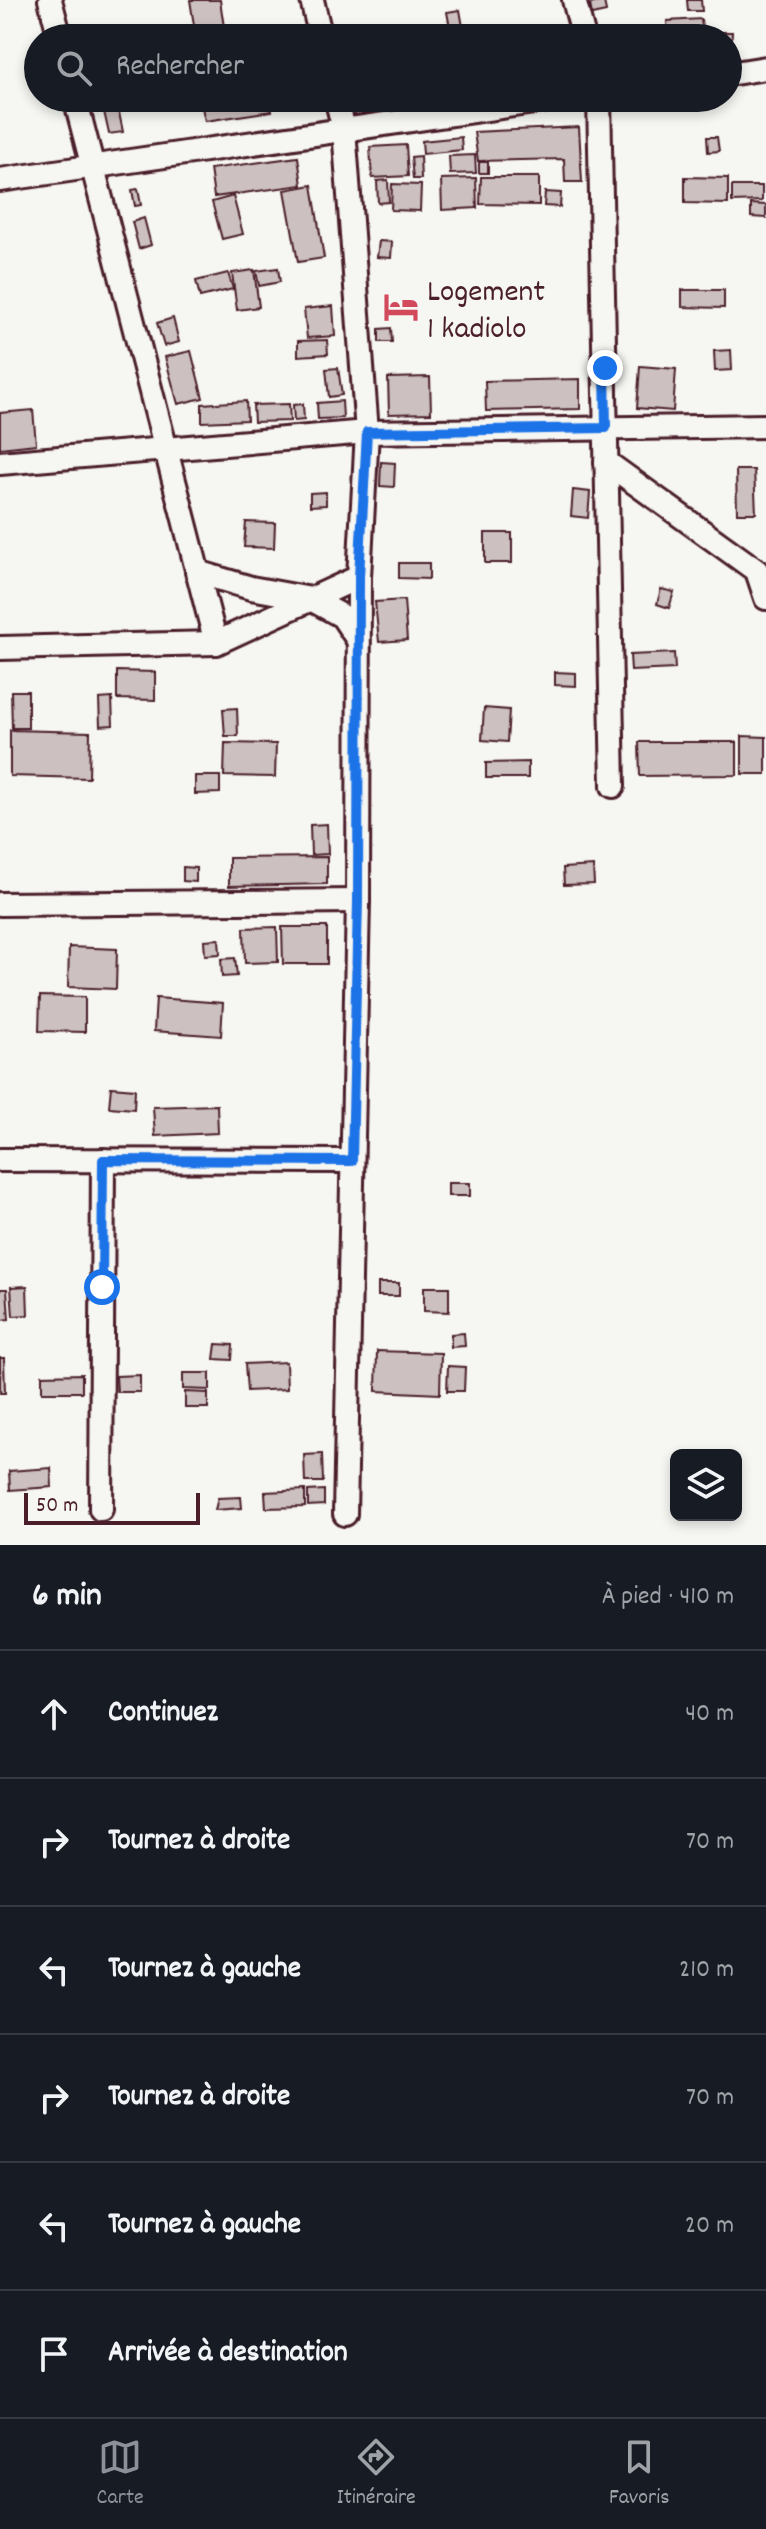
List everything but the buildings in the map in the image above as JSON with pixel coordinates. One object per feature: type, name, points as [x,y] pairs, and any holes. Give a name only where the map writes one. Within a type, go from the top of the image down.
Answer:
[{"type":"street","points":[[50,0],[56,24]]},
{"type":"street","points":[[312,0],[318,24]]},
{"type":"street","points":[[574,0],[580,24]]},
{"type":"street","points":[[742,72],[766,68]]},
{"type":"street","points":[[79,112],[216,643]]},
{"type":"street","points":[[340,112],[344,129],[367,432],[359,577],[358,901],[345,1514]]},
{"type":"street","points":[[0,180],[464,112]]},
{"type":"street","points":[[599,112],[613,786]]},
{"type":"street","points":[[0,463],[367,432],[766,426]]},
{"type":"street","points":[[606,462],[757,571],[766,598]]},
{"type":"street","points":[[197,572],[251,588],[311,599],[342,616],[358,640]]},
{"type":"street","points":[[0,648],[216,643],[359,577]]},
{"type":"street","points":[[0,904],[358,901]]},
{"type":"street","points":[[0,1160],[352,1161]]},
{"type":"street","points":[[101,1509],[103,1160]]},
{"type":"place","name":"Logement 1 kadiolo","points":[[401,307]]},
{"type":"route","points":[[102,1287],[103,1160],[352,1161],[358,901],[359,577],[367,432],[606,428],[605,368]]}]
